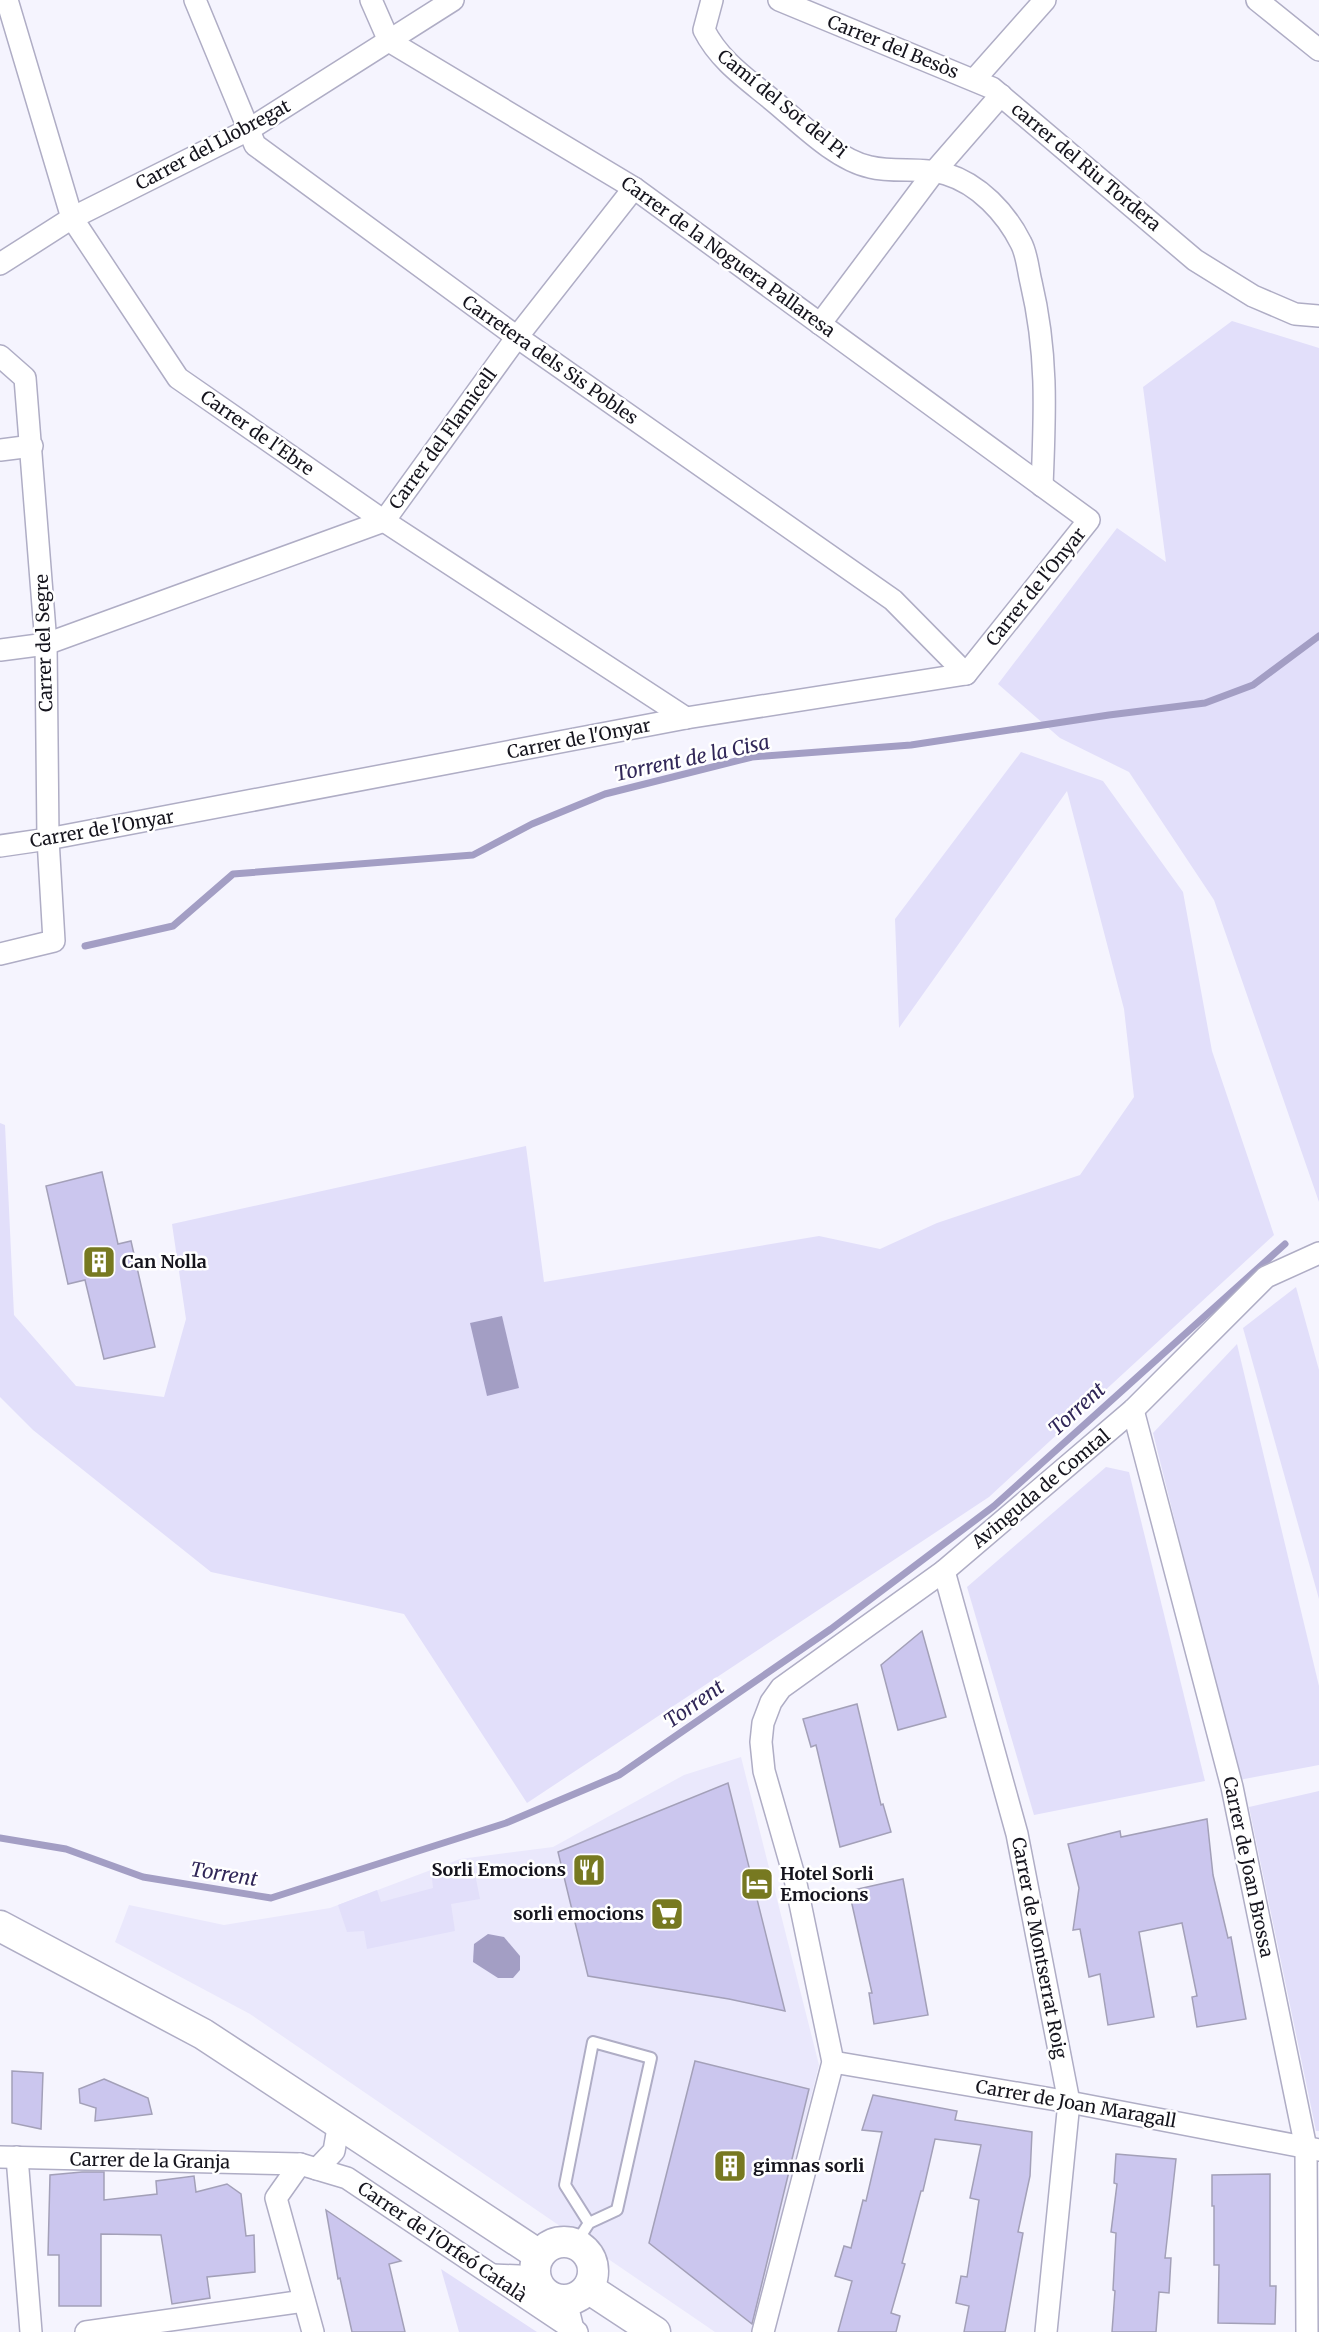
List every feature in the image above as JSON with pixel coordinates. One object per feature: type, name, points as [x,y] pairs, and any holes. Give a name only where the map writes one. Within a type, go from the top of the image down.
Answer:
[{"type":"street","name":"Carrer de l'Ebre","points":[[8,0],[72,218],[178,378],[384,521],[686,718]]},
{"type":"street","name":"Carretera dels Sis Pobles","points":[[195,0],[255,145],[517,337],[893,600],[966,674]]},
{"type":"street","points":[[371,0],[389,41]]},
{"type":"street","name":"Carrer del Llobregat","points":[[0,264],[72,218],[248,130],[453,0]]},
{"type":"street","name":"Camí del Sot del Pi","points":[[712,0],[704,30],[713,47],[727,62],[815,135],[852,162],[871,168],[945,173],[970,184],[999,210],[1022,244],[1040,321],[1046,391],[1042,486]]},
{"type":"street","name":"Carrer del Besòs","points":[[779,0],[974,80]]},
{"type":"street","points":[[974,80],[1045,0]]},
{"type":"street","points":[[1257,0],[1318,49]]},
{"type":"street","name":"Carrer de la Noguera Pallaresa","points":[[389,41],[634,188],[1089,520]]},
{"type":"street","name":"carrer del Riu Tordera","points":[[974,80],[1000,94],[1195,260],[1253,296],[1295,314],[1319,316]]},
{"type":"street","points":[[820,324],[934,172],[1000,94]]},
{"type":"street","name":"Carrer del Flamicell","points":[[0,650],[46,644],[384,521],[517,337],[634,188]]},
{"type":"street","name":"Carrer del Segre","points":[[0,356],[25,378],[32,446],[46,644],[48,839],[54,941],[0,954]]},
{"type":"street","points":[[0,450],[32,446]]},
{"type":"street","name":"Carrer de l'Onyar","points":[[0,846],[48,839],[686,718],[966,674],[1089,520]]},
{"type":"street","name":"Avinguda de Comtal","points":[[832,2062],[795,1879],[764,1771],[761,1742],[763,1723],[771,1702],[782,1688],[944,1571],[1133,1410],[1266,1277],[1319,1253]]},
{"type":"street","name":"Carrer de Joan Brossa","points":[[1133,1410],[1232,1787],[1312,2149],[1307,2332]]},
{"type":"street","name":"Carrer de Montserrat Roig","points":[[944,1571],[1017,1834],[1069,2102],[1046,2332]]},
{"type":"street","points":[[0,1926],[203,2034],[339,2122],[537,2268],[542,2292],[554,2299],[577,2294],[655,2332]]},
{"type":"street","points":[[763,2332],[832,2062]]},
{"type":"street","name":"Carrer de Joan Maragall","points":[[832,2062],[1069,2102],[1312,2149]]},
{"type":"street","points":[[313,2332],[276,2198],[309,2167],[334,2151],[339,2122]]},
{"type":"street","points":[[8,2157],[31,2332]]},
{"type":"street","name":"Carrer de la Granja","points":[[8,2157],[309,2167]]},
{"type":"street","name":"Carrer de l'Orfeó Català","points":[[309,2167],[346,2178],[575,2331]]},
{"type":"street","points":[[491,2275],[519,2276],[537,2268],[550,2244],[566,2241],[582,2233],[594,2273],[577,2294],[575,2331]]},
{"type":"street","points":[[86,2332],[304,2301]]},
{"type":"lane","points":[[593,2042],[651,2058],[617,2210],[582,2233],[565,2185],[593,2042]]},
{"type":"shaded area","points":[[1232,321],[1319,348],[1319,1202],[1214,900],[1129,772],[1060,738],[998,684],[1117,528],[1166,562],[1143,387]]},
{"type":"shaded area","points":[[1021,752],[1103,781],[1183,892],[1212,1051],[1274,1235],[989,1497],[527,1803],[404,1614],[211,1572],[33,1430],[0,1397],[0,1123],[5,1125],[14,1315],[76,1386],[164,1397],[186,1319],[172,1224],[526,1146],[544,1282],[819,1236],[880,1249],[937,1223],[1080,1175],[1134,1097],[1124,1009],[1067,791],[899,1028],[895,919]]},
{"type":"shaded area","points":[[1296,1287],[1319,1370],[1319,1599],[1243,1328]]},
{"type":"shaded area","points":[[502,1316],[519,1388],[487,1396],[470,1323]]},
{"type":"shaded area","points":[[1237,1344],[1319,1686],[1319,1765],[1239,1780],[1153,1433]]},
{"type":"shaded area","points":[[1106,1467],[1129,1472],[1205,1781],[1034,1815],[967,1587]]},
{"type":"shaded area","points":[[741,1757],[819,2065],[752,2332],[715,2332],[250,2014],[115,1942],[129,1905],[224,1925],[330,1908],[460,1859],[553,1847],[684,1775]]},
{"type":"shaded area","points":[[1319,1791],[1319,2131],[1316,2131],[1249,1807]]},
{"type":"shaded area","name":"sorli emocions","points":[[472,1859],[480,1899],[451,1904],[455,1931],[367,1949],[364,1931],[347,1932],[338,1905],[377,1890],[381,1902],[433,1888],[431,1869]]},
{"type":"shaded area","points":[[488,1934],[504,1937],[520,1956],[520,1970],[513,1978],[498,1978],[473,1962],[474,1944]]},
{"type":"shaded area","points":[[441,2269],[537,2332],[459,2332]]},
{"type":"building","name":"Can Nolla","points":[[102,1172],[118,1244],[131,1241],[155,1347],[104,1359],[85,1280],[68,1284],[46,1186]]},
{"type":"building","points":[[922,1631],[946,1717],[898,1730],[881,1665]]},
{"type":"building","points":[[857,1704],[881,1805],[883,1804],[891,1832],[840,1847],[816,1745],[811,1747],[803,1719]]},
{"type":"building","name":"sorli emocions","points":[[728,1783],[785,2011],[729,1999],[588,1976],[558,1852]]},
{"type":"building","points":[[1207,1819],[1213,1875],[1228,1938],[1231,1937],[1246,2019],[1197,2027],[1192,1997],[1197,1996],[1182,1923],[1139,1932],[1154,2017],[1108,2025],[1100,1974],[1089,1977],[1080,1929],[1073,1930],[1079,1888],[1068,1844],[1120,1831],[1121,1837]]},
{"type":"building","points":[[903,1879],[928,2015],[874,2024],[869,1993],[872,1993],[849,1891]]},
{"type":"building","name":"gimnas sorli","points":[[695,2061],[809,2089],[752,2324],[649,2243]]},
{"type":"building","points":[[12,2071],[43,2073],[41,2129],[12,2123]]},
{"type":"building","points":[[104,2079],[148,2098],[152,2114],[95,2121],[96,2108],[80,2103],[79,2089]]},
{"type":"building","points":[[873,2095],[957,2111],[955,2120],[1032,2132],[1030,2176],[1018,2232],[1023,2233],[1005,2332],[964,2332],[969,2306],[956,2303],[961,2276],[967,2277],[979,2200],[970,2198],[981,2145],[935,2139],[891,2313],[900,2316],[896,2332],[838,2332],[852,2281],[835,2276],[844,2246],[851,2248],[863,2200],[866,2201],[882,2132],[862,2130]]},
{"type":"building","points":[[1116,2154],[1176,2159],[1165,2258],[1171,2258],[1169,2293],[1159,2292],[1156,2332],[1112,2332],[1116,2233],[1111,2232],[1117,2184],[1114,2183]]},
{"type":"building","points":[[104,2172],[104,2200],[157,2194],[156,2181],[194,2176],[196,2192],[227,2184],[241,2194],[246,2236],[254,2235],[255,2272],[207,2277],[210,2298],[172,2304],[161,2235],[101,2234],[101,2306],[59,2306],[59,2255],[48,2255],[50,2175]]},
{"type":"building","points":[[1270,2174],[1270,2286],[1276,2286],[1275,2324],[1218,2323],[1219,2265],[1214,2265],[1212,2175]]},
{"type":"building","points":[[326,2210],[401,2261],[389,2264],[405,2332],[352,2332],[340,2278],[338,2279]]},
{"type":"waterway","name":"Torrent de la Cisa","points":[[85,946],[173,926],[233,874],[473,855],[532,824],[605,794],[752,757],[911,745],[1205,703],[1253,685],[1319,636]]},
{"type":"waterway","name":"Torrent","points":[[0,1838],[66,1849],[143,1877],[271,1898],[506,1823],[619,1775],[831,1629],[994,1506],[1285,1244]]},
{"type":"place","name":"Can Nolla","points":[[99,1262]]},
{"type":"place","name":"Sorli Emocions","points":[[589,1870]]},
{"type":"place","name":"Hotel Sorli Emocions","points":[[757,1884]]},
{"type":"place","name":"sorli emocions","points":[[667,1914]]},
{"type":"place","name":"gimnas sorli","points":[[730,2166]]}]
